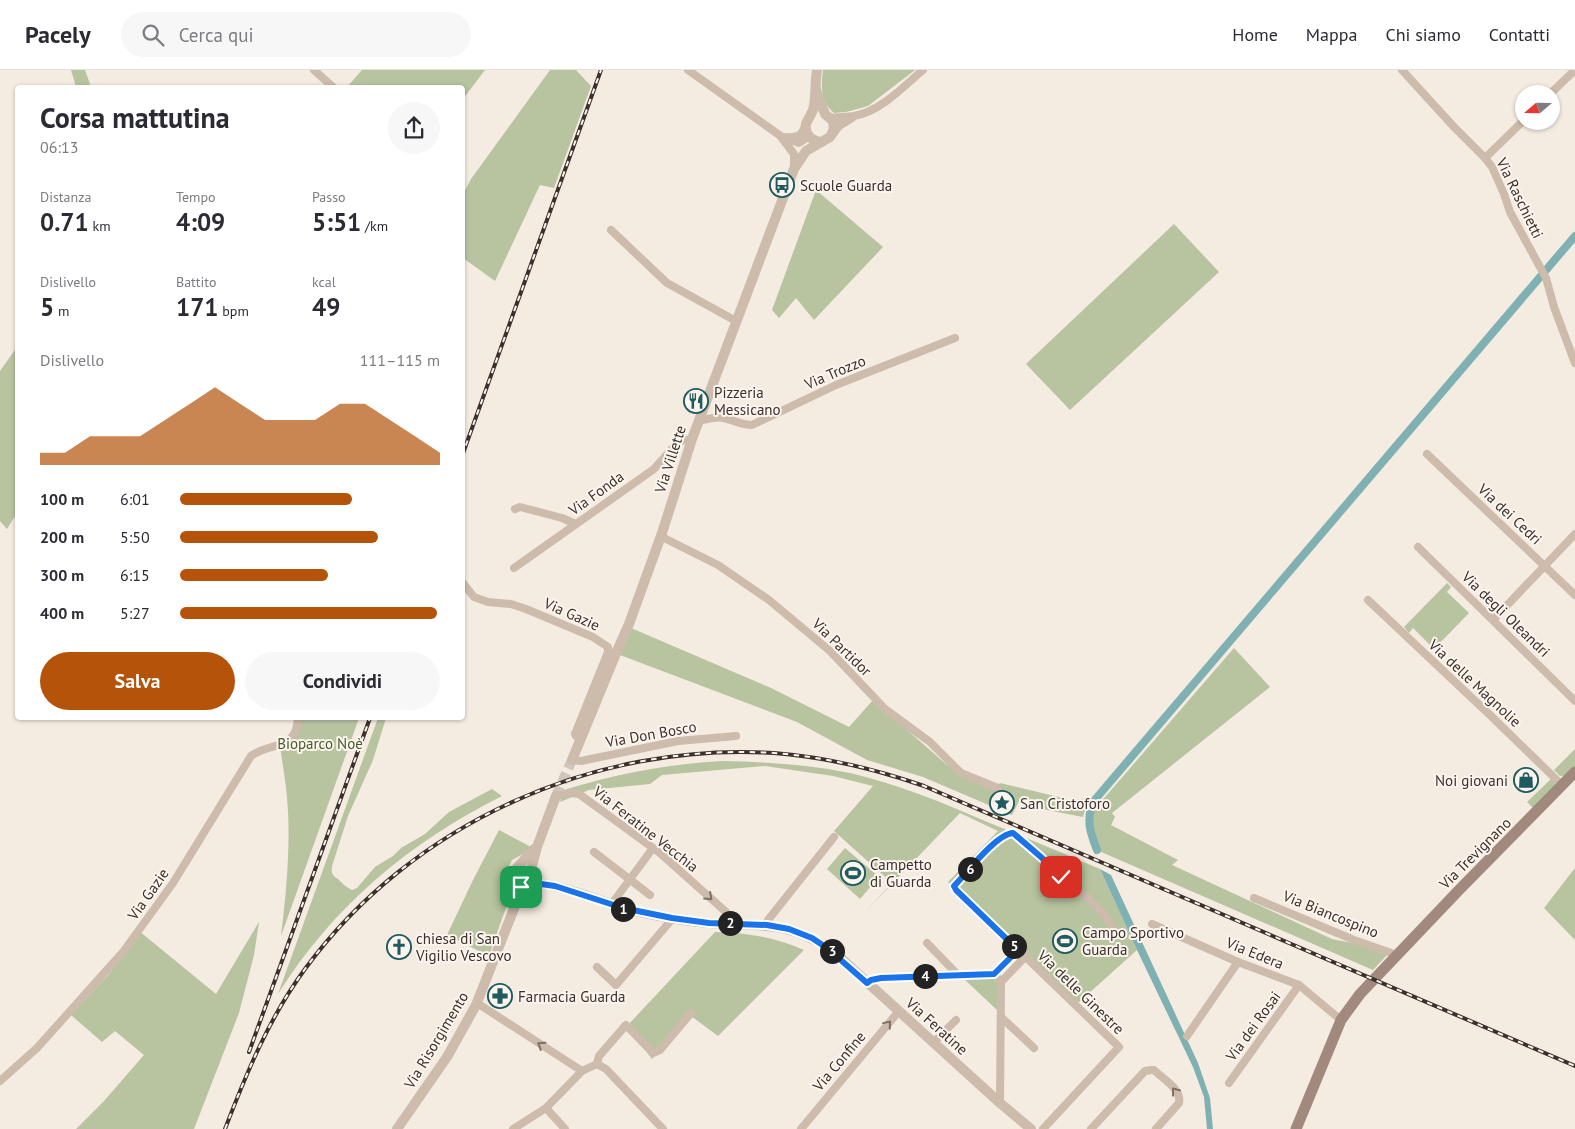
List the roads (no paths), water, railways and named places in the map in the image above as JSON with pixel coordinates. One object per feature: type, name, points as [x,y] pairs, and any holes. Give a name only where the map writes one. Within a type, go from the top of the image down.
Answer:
[{"type":"main road","name":"Via Trevignano","points":[[1296,1129],[1341,1020],[1366,987],[1575,772]]},
{"type":"street","points":[[314,70],[331,85]]},
{"type":"street","points":[[688,70],[781,136],[799,143],[810,137]]},
{"type":"street","points":[[781,136],[800,136],[803,133],[814,108],[817,70]]},
{"type":"street","points":[[822,142],[814,140],[806,131],[808,120],[818,113],[828,116],[854,116],[868,112],[896,94],[923,70]]},
{"type":"street","name":"Via Raschietti","points":[[1402,70],[1485,158],[1497,177],[1514,219],[1546,278],[1554,307],[1575,362]]},
{"type":"street","points":[[1559,85],[1575,70]]},
{"type":"street","points":[[816,90],[834,125],[833,134]]},
{"type":"street","points":[[833,134],[839,126],[854,116]]},
{"type":"street","points":[[1485,158],[1515,129]]},
{"type":"street","name":"Via Villette","points":[[794,168],[806,151],[827,140],[833,134]]},
{"type":"street","points":[[781,136],[794,154],[794,168]]},
{"type":"street","name":"Via Villette","points":[[572,760],[629,624],[662,533],[698,421],[798,154],[810,137]]},
{"type":"street","points":[[611,230],[667,283],[736,320]]},
{"type":"street","name":"Via Trozzo","points":[[698,421],[721,417],[741,425],[752,425],[836,385],[955,338]]},
{"type":"street","name":"Via Fonda","points":[[514,568],[654,468],[679,441],[692,438]]},
{"type":"street","name":"Via dei Cedri","points":[[1426,454],[1575,595]]},
{"type":"street","points":[[515,509],[520,507],[562,518],[576,524]]},
{"type":"street","name":"Via Partidor","points":[[662,533],[664,538],[718,565],[769,600],[830,651],[885,709],[930,742],[961,773],[998,788]]},
{"type":"street","points":[[1493,620],[1575,534]]},
{"type":"street","name":"Via degli Oleandri","points":[[1418,547],[1575,701]]},
{"type":"street","name":"Via Gazie","points":[[465,586],[474,597],[488,602],[512,604],[526,608],[593,637],[608,647],[608,652],[575,734],[581,737]]},
{"type":"street","name":"Via delle Magnolie","points":[[1368,600],[1484,708],[1563,786]]},
{"type":"street","name":"Via Gazie","points":[[0,1081],[37,1048],[123,952],[173,883],[251,756],[290,740],[294,734],[298,720]]},
{"type":"street","name":"Via Don Bosco","points":[[572,760],[581,761],[678,741],[736,736]]},
{"type":"street","name":"Via Feratine Vecchia","points":[[556,796],[572,792],[579,794],[674,864],[730,917],[732,923]]},
{"type":"street","name":"Via Risorgimento","points":[[397,1129],[447,1057],[477,1003],[514,906],[521,894],[532,885],[537,877],[534,869],[537,847],[556,796]]},
{"type":"street","name":"Via delle Ginestre","points":[[1043,1129],[1118,1047],[954,886],[995,842],[1013,833],[1061,877],[1092,902],[1110,922],[1113,929]]},
{"type":"street","points":[[767,925],[768,920],[834,837]]},
{"type":"street","name":"Via Risorgimento","points":[[514,906],[516,892],[514,871],[537,847]]},
{"type":"street","points":[[594,852],[650,895]]},
{"type":"street","points":[[611,905],[650,852]]},
{"type":"street","points":[[520,865],[526,864],[534,869]]},
{"type":"street","name":"Via Feratine","points":[[534,869],[555,886]]},
{"type":"street","points":[[514,880],[521,887],[532,885]]},
{"type":"street","name":"Via Feratine","points":[[532,885],[555,886],[611,905],[672,918],[709,923],[767,925],[789,929],[819,942],[835,954],[1030,1129]]},
{"type":"street","name":"Via Biancospino","points":[[1254,898],[1323,928],[1397,955]]},
{"type":"street","points":[[597,967],[616,985],[672,918]]},
{"type":"street","name":"Via Edera","points":[[1152,924],[1238,962],[1299,986],[1341,1020]]},
{"type":"street","points":[[927,942],[959,976]]},
{"type":"street","name":"Via delle Ginestre","points":[[994,974],[1018,950]]},
{"type":"street","name":"Via delle Ginestre","points":[[1001,982],[1025,957]]},
{"type":"street","points":[[1187,1036],[1238,962]]},
{"type":"street","points":[[867,983],[881,978],[994,974],[1001,982],[1000,1103]]},
{"type":"street","name":"Via dei Rosai","points":[[1229,1082],[1299,986]]},
{"type":"street","points":[[477,1003],[582,1071]]},
{"type":"street","name":"Via Confine","points":[[801,1129],[899,1011]]},
{"type":"street","points":[[597,1064],[599,1056],[626,1026],[653,1053],[660,1050],[691,1013]]},
{"type":"street","points":[[1001,1017],[1034,1048]]},
{"type":"street","points":[[933,1043],[956,1020]]},
{"type":"street","points":[[513,1129],[546,1108],[582,1071],[597,1064]]},
{"type":"street","points":[[597,1064],[606,1069],[662,1128]]},
{"type":"street","points":[[1091,1129],[1145,1072],[1154,1070],[1180,1095],[1179,1103],[1156,1129]]},
{"type":"street","points":[[546,1108],[565,1129]]},
{"type":"water","points":[[1100,869],[1111,875],[1198,1063],[1210,1098],[1213,1129],[1207,1129],[1204,1097],[1193,1067]]},
{"type":"waterway","points":[[1097,850],[1092,838],[1089,821],[1093,802],[1575,236]]},
{"type":"tunnel","points":[[556,796],[572,760]]},
{"type":"railway","points":[[465,448],[601,70]]},
{"type":"railway","points":[[249,1052],[369,720]]},
{"type":"railway","points":[[225,1129],[260,1046],[292,988],[305,969],[348,917],[398,872],[453,834],[512,802],[575,778],[640,762],[707,753],[774,753],[812,757],[869,769],[924,786],[1575,1066]]},
{"type":"place","name":"Scuole Guarda","points":[[782,185]]},
{"type":"place","name":"Pizzeria Messicano","points":[[696,401]]},
{"type":"place","name":"Noi giovani","points":[[1526,780]]},
{"type":"place","name":"San Cristoforo","points":[[1002,803]]},
{"type":"place","name":"Campetto di Guarda","points":[[853,873]]},
{"type":"place","name":"Campo Sportivo Guarda","points":[[1065,941]]},
{"type":"place","name":"chiesa di San Vigilio Vescovo","points":[[399,947]]},
{"type":"place","name":"Farmacia Guarda","points":[[500,996]]},
{"type":"park label","name":"Bioparco Noè","points":[[320,743]]}]
